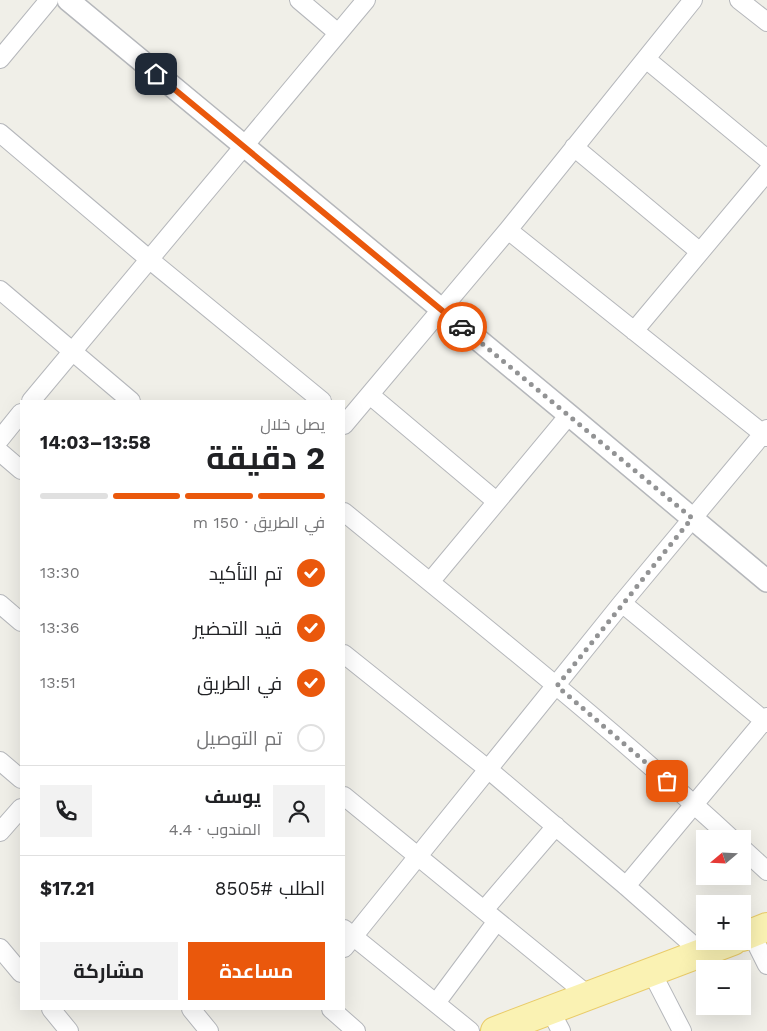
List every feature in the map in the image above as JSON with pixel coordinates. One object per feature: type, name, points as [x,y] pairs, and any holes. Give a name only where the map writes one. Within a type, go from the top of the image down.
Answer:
[{"type":"main road","points":[[495,1031],[555,1021],[589,996],[710,950]]},
{"type":"street","points":[[0,59],[49,0]]},
{"type":"street","points":[[68,0],[767,581]]},
{"type":"street","points":[[299,0],[338,33]]},
{"type":"street","points":[[32,400],[366,0]]},
{"type":"street","points":[[739,0],[767,22]]},
{"type":"street","points":[[345,422],[370,395],[508,230],[646,59],[686,3]]},
{"type":"street","points":[[646,59],[767,159]]},
{"type":"street","points":[[0,133],[150,260],[321,400]]},
{"type":"street","points":[[574,147],[700,252]]},
{"type":"street","points":[[634,331],[767,172]]},
{"type":"street","points":[[470,1031],[436,1003],[347,937],[418,856],[622,603],[692,518],[766,433],[508,230]]},
{"type":"street","points":[[0,290],[130,400]]},
{"type":"street","points":[[370,395],[496,501]]},
{"type":"street","points":[[0,439],[20,414]]},
{"type":"street","points":[[430,582],[569,415]]},
{"type":"street","points":[[0,452],[20,469]]},
{"type":"street","points":[[345,513],[557,686],[722,830]]},
{"type":"street","points":[[622,603],[766,720],[626,886]]},
{"type":"street","points":[[0,604],[20,621]]},
{"type":"street","points":[[345,655],[489,770],[702,953]]},
{"type":"street","points":[[0,761],[20,778]]},
{"type":"street","points":[[345,797],[589,996]]},
{"type":"street","points":[[0,832],[19,814]]},
{"type":"street","points":[[436,1003],[491,916],[556,826]]},
{"type":"street","points":[[751,856],[767,871]]},
{"type":"street","points":[[751,940],[767,965]]},
{"type":"street","points":[[0,948],[20,972]]},
{"type":"street","points":[[651,971],[682,1031]]},
{"type":"street","points":[[52,1010],[69,1031]]},
{"type":"street","points":[[192,1010],[209,1031]]},
{"type":"street","points":[[332,1010],[356,1031]]},
{"type":"way so far","points":[[462,327],[692,518],[557,686],[667,781]]},
{"type":"route","points":[[156,74],[462,327]]}]
